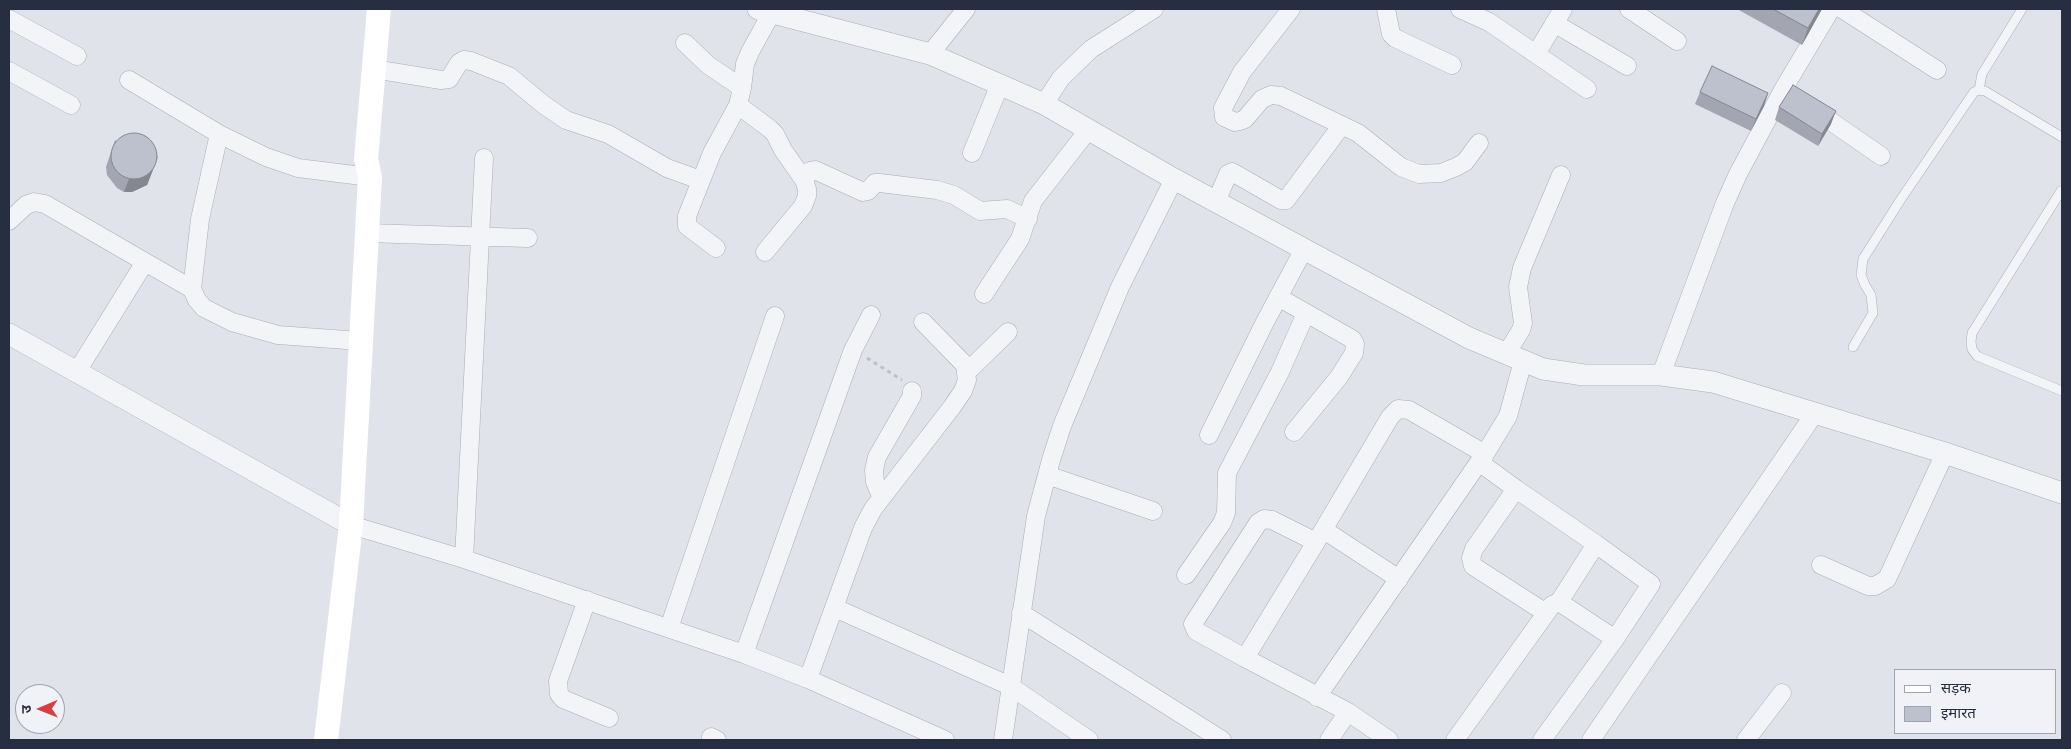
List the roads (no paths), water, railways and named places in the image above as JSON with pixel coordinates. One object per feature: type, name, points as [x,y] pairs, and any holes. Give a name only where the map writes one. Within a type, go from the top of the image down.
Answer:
[{"type":"main road","points":[[326,740],[351,525],[370,177],[366,159],[379,9]]},
{"type":"main road","points":[[370,177],[380,162],[386,71],[393,9]]},
{"type":"street","points":[[930,54],[966,9]]},
{"type":"street","points":[[1044,104],[1061,78],[1085,54],[1151,9]]},
{"type":"street","points":[[1291,9],[1242,72],[1223,108],[1224,117],[1235,122],[1240,121],[1245,119],[1262,99],[1272,95],[1281,96],[1342,125],[1370,141],[1401,167],[1419,174],[1441,172],[1456,167],[1464,162],[1479,143]]},
{"type":"street","points":[[1386,9],[1391,34],[1395,38],[1452,65]]},
{"type":"street","points":[[1460,9],[1489,22],[1587,88]]},
{"type":"street","points":[[1661,375],[1738,174],[1784,88],[1831,9]]},
{"type":"street","points":[[1842,9],[1937,70]]},
{"type":"street","points":[[716,248],[687,226],[687,216],[700,180],[720,135],[738,105],[745,64],[765,10],[930,54],[1044,104],[1174,179],[1469,338],[1544,369],[1584,375],[1661,375],[1713,382],[1945,453],[2062,493]]},
{"type":"street","points":[[1639,12],[1677,41]]},
{"type":"street","points":[[1536,54],[1558,16],[1627,66]]},
{"type":"street","points":[[9,19],[77,56]]},
{"type":"street","points":[[685,43],[708,65],[742,88]]},
{"type":"street","points":[[386,71],[441,80],[449,79],[459,63],[464,60],[471,61],[509,76],[544,105],[566,120],[608,134],[667,168],[700,180]]},
{"type":"street","points":[[9,71],[71,105]]},
{"type":"street","points":[[128,80],[219,134],[266,157],[298,168],[370,177]]},
{"type":"street","points":[[972,153],[1000,84]]},
{"type":"street","points":[[1784,88],[1881,156]]},
{"type":"street","points":[[738,105],[776,134],[783,150],[804,180],[807,196],[803,206],[765,252]]},
{"type":"street","points":[[1216,202],[1228,174],[1232,172],[1281,200],[1286,200],[1342,125]]},
{"type":"street","points":[[984,294],[1016,245],[1033,201],[1089,129]]},
{"type":"street","points":[[192,289],[200,219],[219,134]]},
{"type":"street","points":[[464,559],[484,158]]},
{"type":"street","points":[[804,180],[810,171],[815,170],[863,192],[868,191],[875,183],[937,190],[954,195],[980,211],[1007,209],[1028,218]]},
{"type":"street","points":[[1317,697],[1482,458],[1508,416],[1515,357],[1523,323],[1518,287],[1522,268],[1561,175]]},
{"type":"street","points":[[1003,740],[1036,516],[1047,474],[1062,426],[1120,287],[1174,179]]},
{"type":"street","points":[[9,221],[26,205],[34,202],[45,204],[192,289],[204,308],[232,322],[278,335],[360,341]]},
{"type":"street","points":[[366,232],[528,238]]},
{"type":"street","points":[[1209,435],[1304,249]]},
{"type":"street","points":[[76,373],[145,262]]},
{"type":"street","points":[[1278,297],[1352,340],[1356,348],[1339,376],[1294,432]]},
{"type":"street","points":[[1186,575],[1222,524],[1226,513],[1227,473],[1280,372],[1306,313]]},
{"type":"street","points":[[744,654],[853,350],[871,315]]},
{"type":"street","points":[[669,628],[775,316]]},
{"type":"street","points":[[808,679],[836,608],[863,528],[882,496],[963,391],[967,380],[965,365],[923,322]]},
{"type":"street","points":[[967,372],[1008,332]]},
{"type":"street","points":[[9,334],[351,525],[464,559],[744,654],[808,679],[945,740]]},
{"type":"street","points":[[882,496],[875,482],[874,470],[877,457],[912,396],[912,391]]},
{"type":"street","points":[[1245,658],[1390,417],[1398,409],[1409,410],[1482,458],[1516,489],[1651,584],[1542,740]]},
{"type":"street","points":[[1591,740],[1815,413]]},
{"type":"street","points":[[1821,565],[1868,586],[1875,586],[1887,579],[1892,572],[1945,453]]},
{"type":"street","points":[[1047,474],[1153,510]]},
{"type":"street","points":[[1516,489],[1474,549],[1471,558],[1473,566],[1614,638]]},
{"type":"street","points":[[1389,740],[1348,712],[1196,631],[1193,624],[1258,523],[1264,519],[1320,536],[1399,579]]},
{"type":"street","points":[[1455,740],[1553,607],[1596,544]]},
{"type":"street","points":[[587,600],[558,681],[559,694],[563,699],[609,718]]},
{"type":"street","points":[[836,608],[1010,686],[1089,740]]},
{"type":"street","points":[[1021,613],[1222,740]]},
{"type":"street","points":[[1746,740],[1782,693]]},
{"type":"street","points":[[1329,740],[1348,712]]},
{"type":"lane","points":[[1980,90],[1982,74],[2022,9]]},
{"type":"lane","points":[[1853,347],[1873,313],[1871,294],[1861,275],[1864,259],[1901,199],[1974,92],[1986,91],[2062,138]]},
{"type":"lane","points":[[2062,191],[1972,333],[1971,342],[1972,349],[1977,356],[2062,391]]}]
